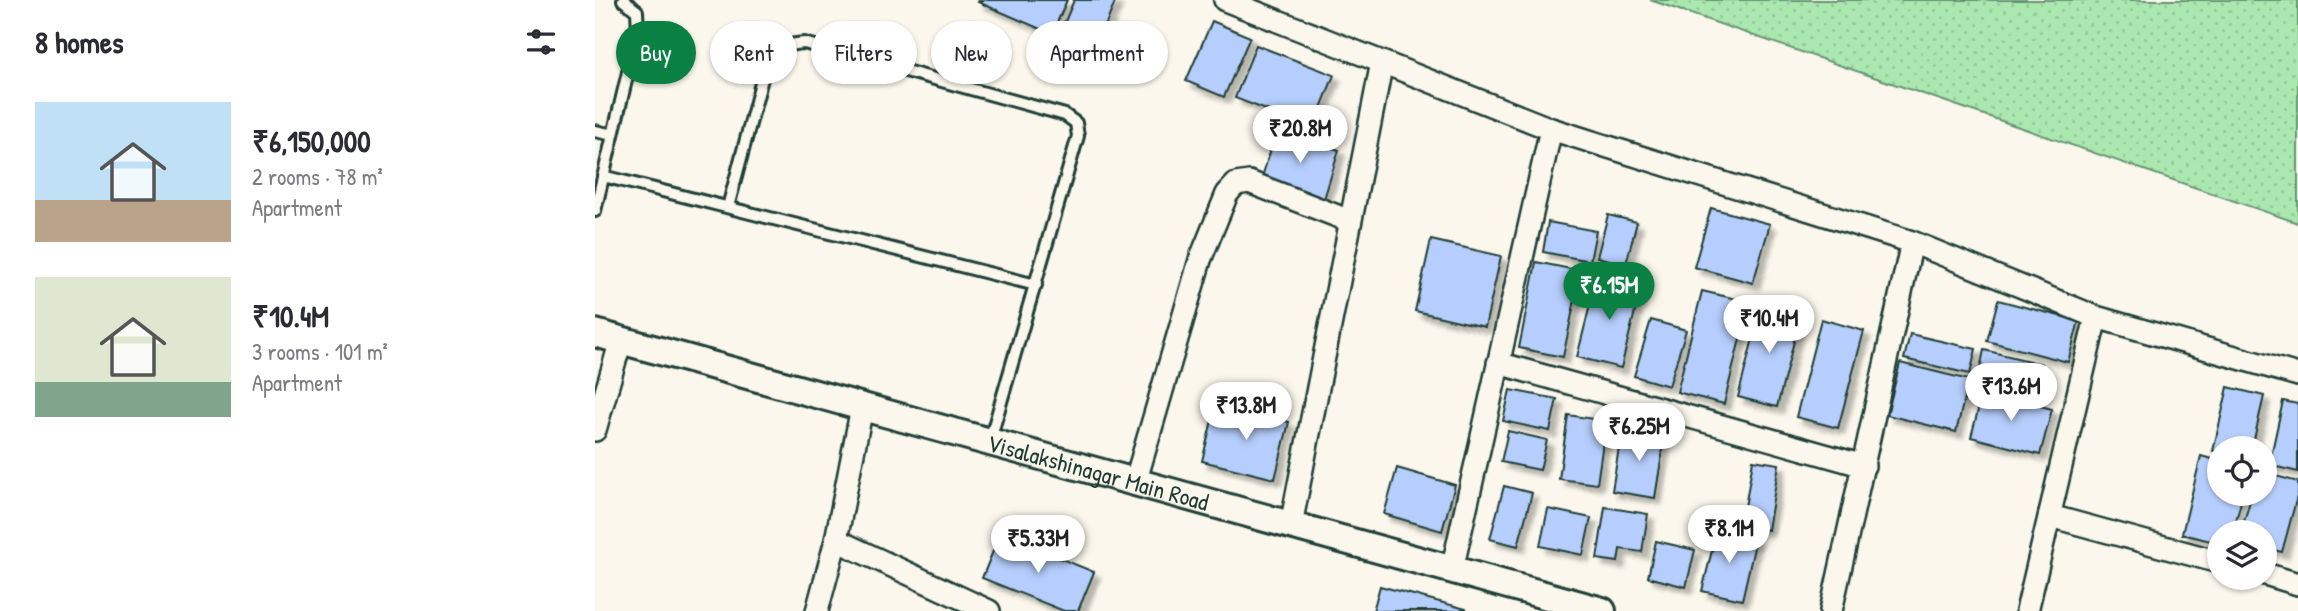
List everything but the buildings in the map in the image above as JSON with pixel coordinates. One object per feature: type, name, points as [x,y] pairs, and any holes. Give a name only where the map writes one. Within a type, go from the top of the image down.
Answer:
[{"type":"street","points":[[1226,0],[1551,130],[1912,242],[2096,317],[2298,375]]},
{"type":"street","points":[[1291,526],[1382,62]]},
{"type":"street","points":[[1452,570],[1551,130]]},
{"type":"street","points":[[1135,482],[1199,260],[1227,194],[1235,184],[1249,182],[1350,221]]},
{"type":"street","points":[[1831,611],[1912,242]]},
{"type":"street","points":[[2027,611],[2096,317]]},
{"type":"street","name":"Visalakshinagar Main Road","points":[[595,332],[1589,609]]},
{"type":"street","points":[[595,430],[621,340]]},
{"type":"street","points":[[1498,363],[1864,466]]},
{"type":"street","points":[[817,611],[836,540],[862,407]]},
{"type":"street","points":[[2050,516],[2207,559]]},
{"type":"street","points":[[836,540],[989,611]]},
{"type":"street","points":[[2277,577],[2298,583]]},
{"type":"lane","points":[[595,211],[638,30],[637,11],[623,0]]},
{"type":"lane","points":[[728,207],[763,75],[770,58],[784,45],[804,43],[1065,115],[1076,123],[1078,136],[1037,285],[989,442]]},
{"type":"lane","points":[[595,131],[613,135]]},
{"type":"lane","points":[[603,176],[1037,285]]},
{"type":"green space","points":[[1650,0],[2298,0],[2298,223]]}]
